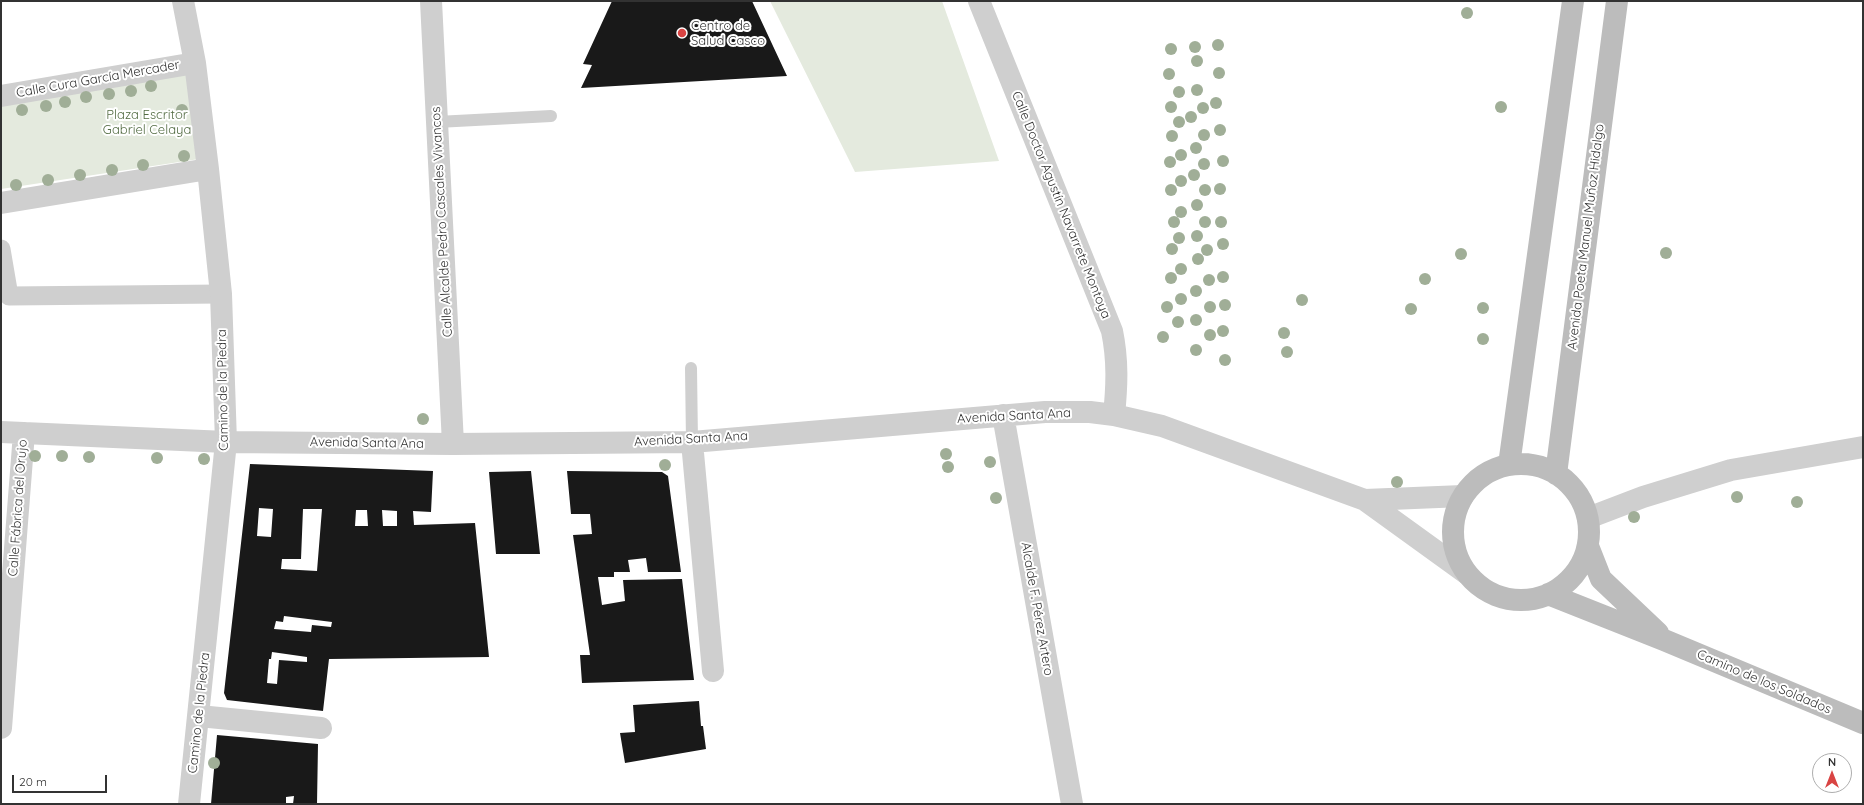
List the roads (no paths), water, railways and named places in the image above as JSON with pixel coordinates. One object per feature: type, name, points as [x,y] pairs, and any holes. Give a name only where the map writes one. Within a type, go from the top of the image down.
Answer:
[{"type":"main road","points":[[1509,465],[1573,1]]},
{"type":"main road","name":"Avenida Poeta Manuel Muñoz Hidalgo","points":[[1556,474],[1617,1]]},
{"type":"main road","points":[[1525,464],[1541,467],[1556,474],[1571,485],[1581,500],[1588,518],[1588,546],[1580,566],[1566,583],[1548,594],[1526,600],[1503,598],[1482,588],[1466,573],[1457,555],[1452,535],[1455,515],[1463,496],[1475,482],[1490,471],[1509,465],[1525,464]]},
{"type":"main road","name":"Camino de los Soldados","points":[[1588,546],[1601,579],[1664,640]]},
{"type":"main road","name":"Camino de los Soldados","points":[[1548,594],[1664,640],[1863,723]]},
{"type":"street","name":"Camino de la Piedra","points":[[183,1],[195,63],[221,294],[226,442],[189,804]]},
{"type":"street","name":"Calle Alcalde Pedro Cascales Vivancos","points":[[431,1],[453,444]]},
{"type":"street","name":"Calle Doctor Agustín Navarrete Montoya","points":[[979,1],[1112,331],[1117,353],[1117,385],[1114,415]]},
{"type":"street","name":"Calle Cura García Mercader","points":[[1,96],[195,63]]},
{"type":"street","points":[[1,203],[208,169]]},
{"type":"street","points":[[1,249],[9,296],[221,294]]},
{"type":"street","name":"Avenida Santa Ana","points":[[1,432],[226,442],[453,444],[692,442],[1003,415],[1045,412],[1090,412],[1114,415],[1162,426],[1365,500]]},
{"type":"street","name":"Alcalde F. Pérez Artero","points":[[1003,415],[1072,804]]},
{"type":"street","name":"Calle Fábrica del Orujo","points":[[1,728],[24,433]]},
{"type":"street","points":[[692,442],[713,671]]},
{"type":"street","points":[[1588,518],[1643,497],[1731,470],[1863,447]]},
{"type":"street","points":[[1365,500],[1463,496]]},
{"type":"street","points":[[1365,500],[1466,573]]},
{"type":"street","points":[[199,716],[321,728]]},
{"type":"lane","points":[[437,122],[551,116]]},
{"type":"lane","points":[[691,368],[692,442]]},
{"type":"place","name":"Centro de Salud Casco","points":[[682,33]]},
{"type":"park label","name":"Plaza Escritor Gabriel Celaya","points":[[147,122]]}]
